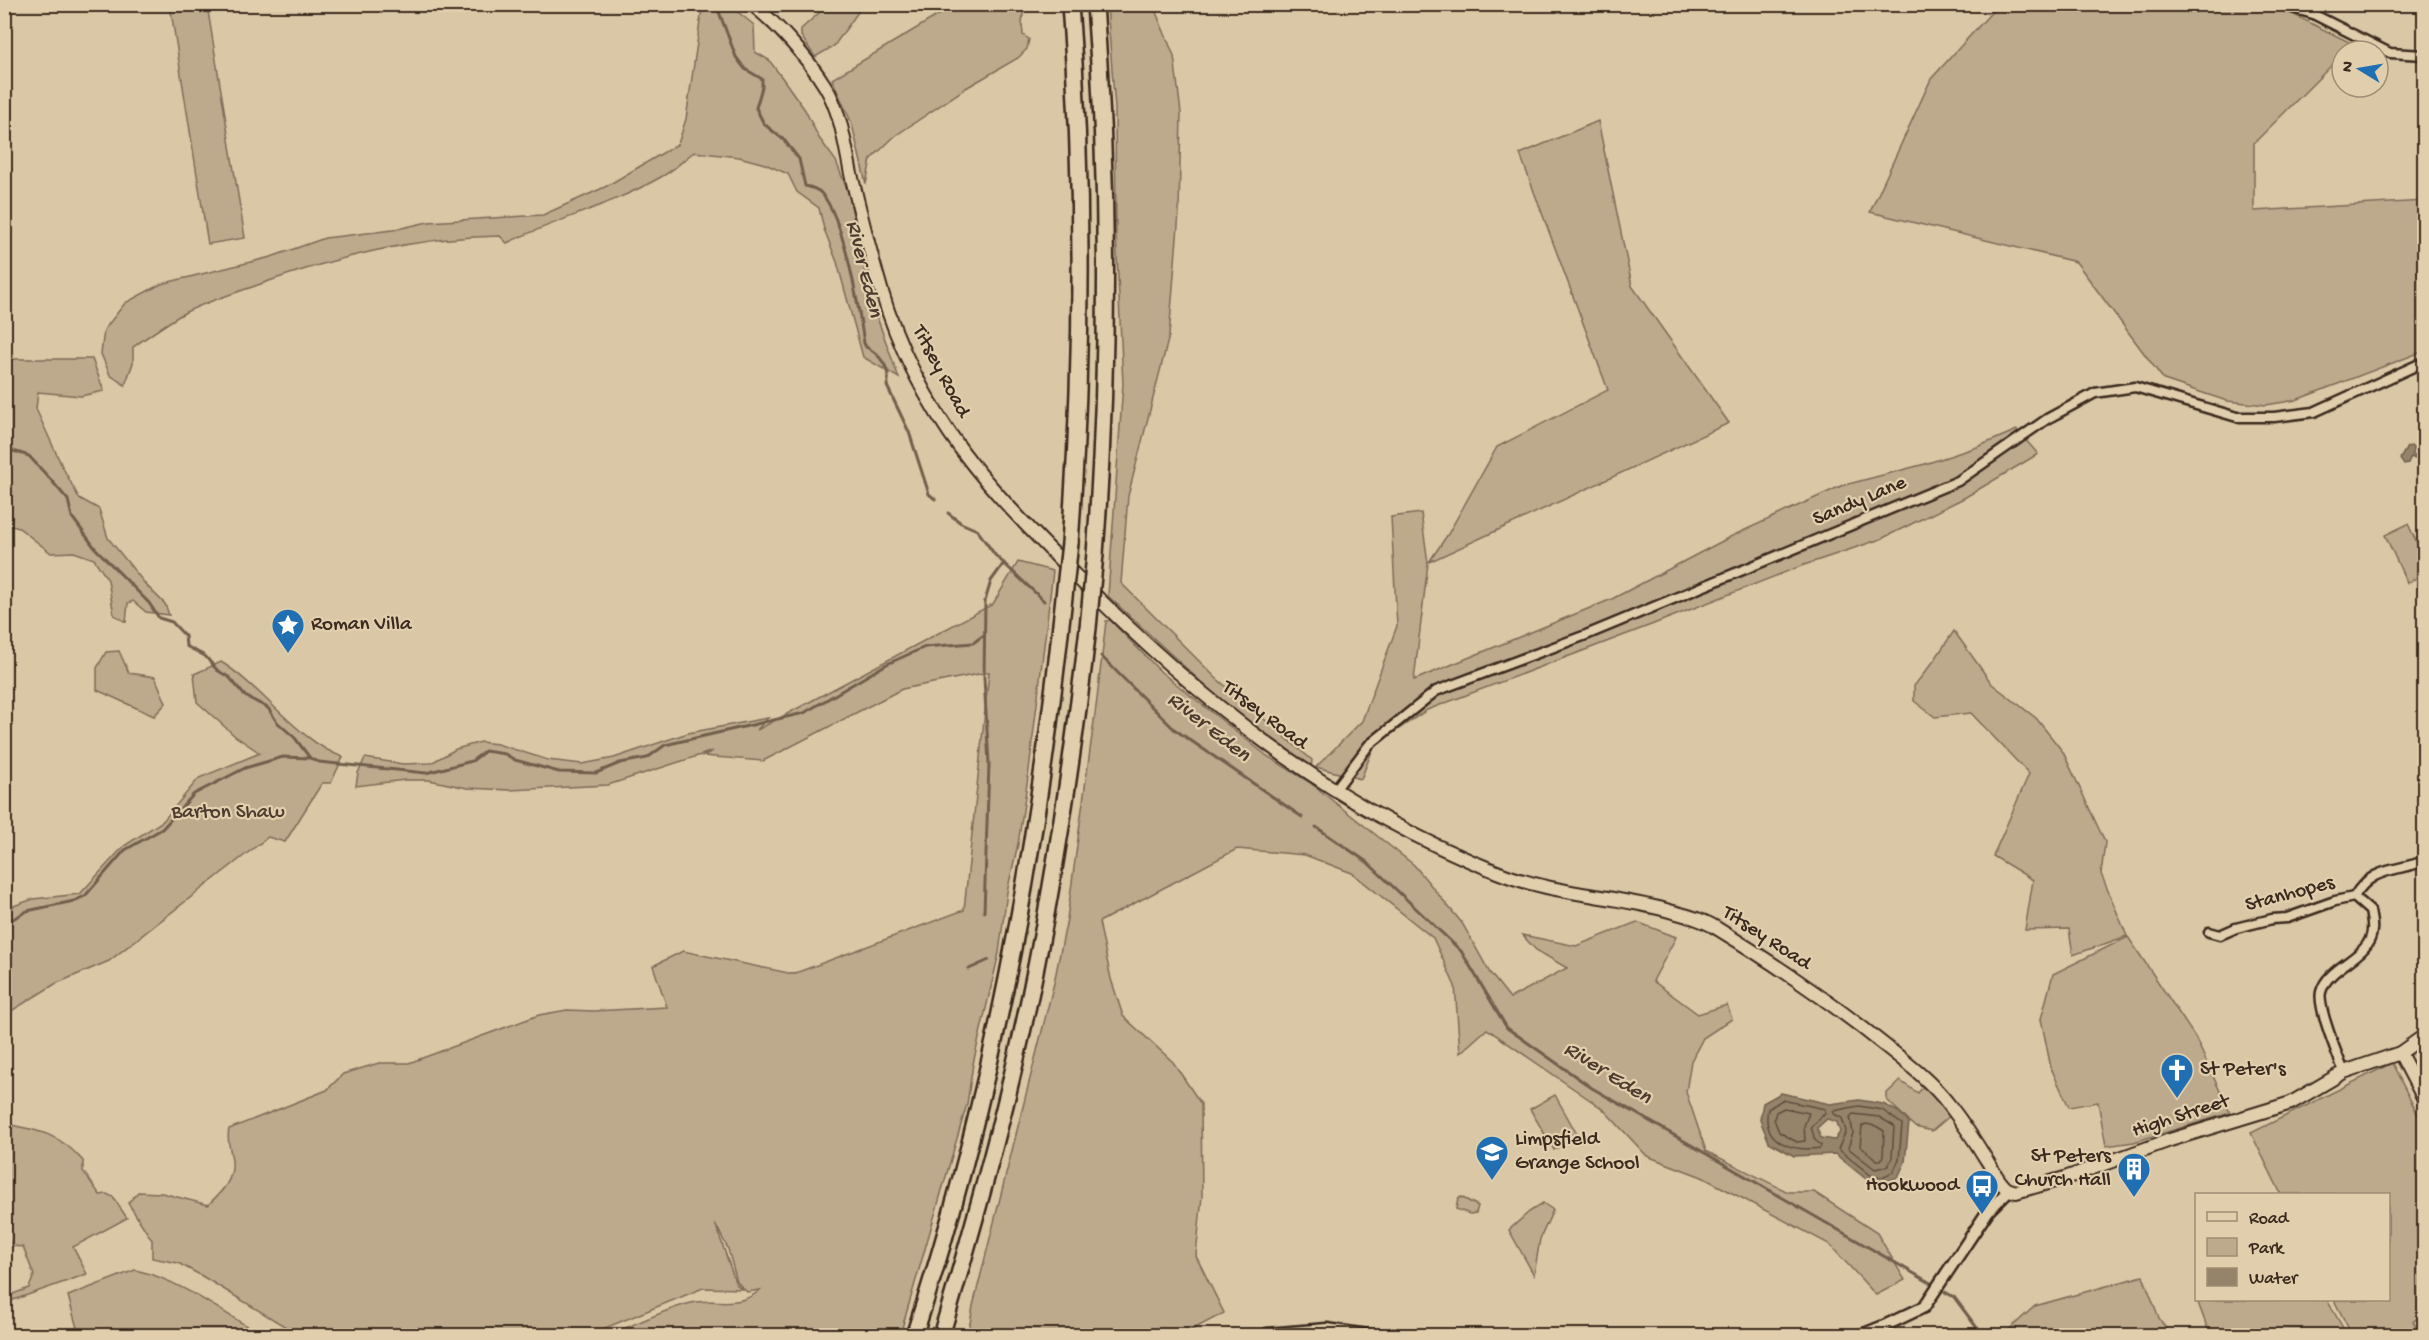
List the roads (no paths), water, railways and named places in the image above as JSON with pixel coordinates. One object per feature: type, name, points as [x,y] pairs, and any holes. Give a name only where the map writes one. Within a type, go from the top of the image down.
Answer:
[{"type":"highway","points":[[914,1335],[958,1189],[1007,979],[1043,782],[1070,543],[1079,391],[1081,283],[1078,149],[1070,4]]},
{"type":"highway","points":[[940,1335],[987,1174],[1030,996],[1059,838],[1088,628],[1102,443],[1106,284],[1104,179],[1095,4]]},
{"type":"main road","name":"Titsey Road","points":[[752,4],[785,35],[827,88],[844,136],[851,174],[881,291],[893,326],[941,421],[992,488],[1024,524],[1173,670],[1257,738],[1297,767],[1449,852],[1500,874],[1539,886],[1631,901],[1713,925],[1843,1011],[1926,1078],[1947,1102],[2009,1190]]},
{"type":"main road","name":"High Street","points":[[2009,1190],[2016,1192],[2065,1178],[2170,1140],[2291,1103],[2344,1072],[2400,1053],[2424,1036]]},
{"type":"main road","points":[[2400,1053],[2424,1099]]},
{"type":"street","points":[[2279,4],[2313,14],[2390,53],[2424,55]]},
{"type":"street","name":"Sandy Lane","points":[[1335,790],[1370,745],[1436,691],[1586,635],[1958,481],[2047,418],[2095,393],[2135,387],[2236,417],[2274,417],[2314,412],[2424,362]]},
{"type":"street","points":[[2354,897],[2362,883],[2374,876],[2424,861]]},
{"type":"street","name":"Stanhopes","points":[[2209,932],[2220,935],[2236,928],[2272,919],[2287,918],[2335,901],[2354,897],[2370,911],[2373,932],[2361,952],[2328,976],[2320,994],[2326,1021],[2344,1072]]},
{"type":"street","points":[[1859,1335],[1924,1307],[1988,1211],[2009,1190]]},
{"type":"street","points":[[1267,1332],[1327,1328],[1381,1335]]},
{"type":"water","points":[[2411,446],[2412,454],[2416,457],[2415,459],[2411,457],[2408,464],[2404,465],[2400,459],[2407,447]]},
{"type":"water","points":[[1781,1093],[1830,1104],[1859,1100],[1883,1104],[1899,1112],[1909,1122],[1905,1162],[1898,1177],[1883,1183],[1871,1183],[1835,1154],[1794,1156],[1769,1142],[1760,1120],[1763,1103]],"holes":[[[1827,1119],[1837,1122],[1840,1132],[1835,1140],[1821,1138],[1817,1128]]]},
{"type":"waterway","name":"River Eden","points":[[716,4],[736,57],[745,69],[762,79],[756,108],[764,124],[784,140],[799,159],[805,186],[821,193],[837,222],[849,264],[864,343],[884,363],[888,374],[887,386],[909,432],[929,494],[935,499]]},
{"type":"waterway","points":[[4,448],[29,456],[68,500],[72,517],[95,548],[149,603],[159,618],[172,622],[185,636],[186,646],[205,656],[217,670],[230,678],[245,696],[268,708],[277,722],[295,738],[310,758],[319,762],[426,773],[472,761],[485,751],[505,754],[515,760],[559,772],[596,773],[620,763],[647,758],[665,745],[804,713],[887,664],[925,647],[973,643],[984,635]]},
{"type":"waterway","name":"River Eden","points":[[948,513],[961,523],[977,530],[995,555],[1044,601]]},
{"type":"waterway","points":[[984,912],[989,764],[984,678],[985,601],[991,581],[1004,563]]},
{"type":"waterway","name":"River Eden","points":[[1101,656],[1174,729],[1302,817]]},
{"type":"waterway","points":[[4,924],[27,911],[74,901],[85,896],[125,850],[162,829],[194,794],[245,768],[283,757],[310,758]]},
{"type":"waterway","name":"River Eden","points":[[1316,827],[1367,862],[1461,951],[1507,1028],[1592,1088],[1934,1285]]},
{"type":"waterway","points":[[969,969],[989,960]]},
{"type":"waterway","name":"River Eden","points":[[1945,1292],[1954,1297],[1983,1336]]},
{"type":"place","name":"Roman Villa","points":[[288,654]]},
{"type":"place","name":"St Peter's","points":[[2177,1099]]},
{"type":"place","name":"Limpsfield Grange School","points":[[1492,1181]]},
{"type":"place","name":"St Peters Church Hall","points":[[2134,1198]]},
{"type":"place","name":"Hookwood","points":[[1982,1215]]},
{"type":"park label","name":"Barton Shaw","points":[[228,813]]}]
